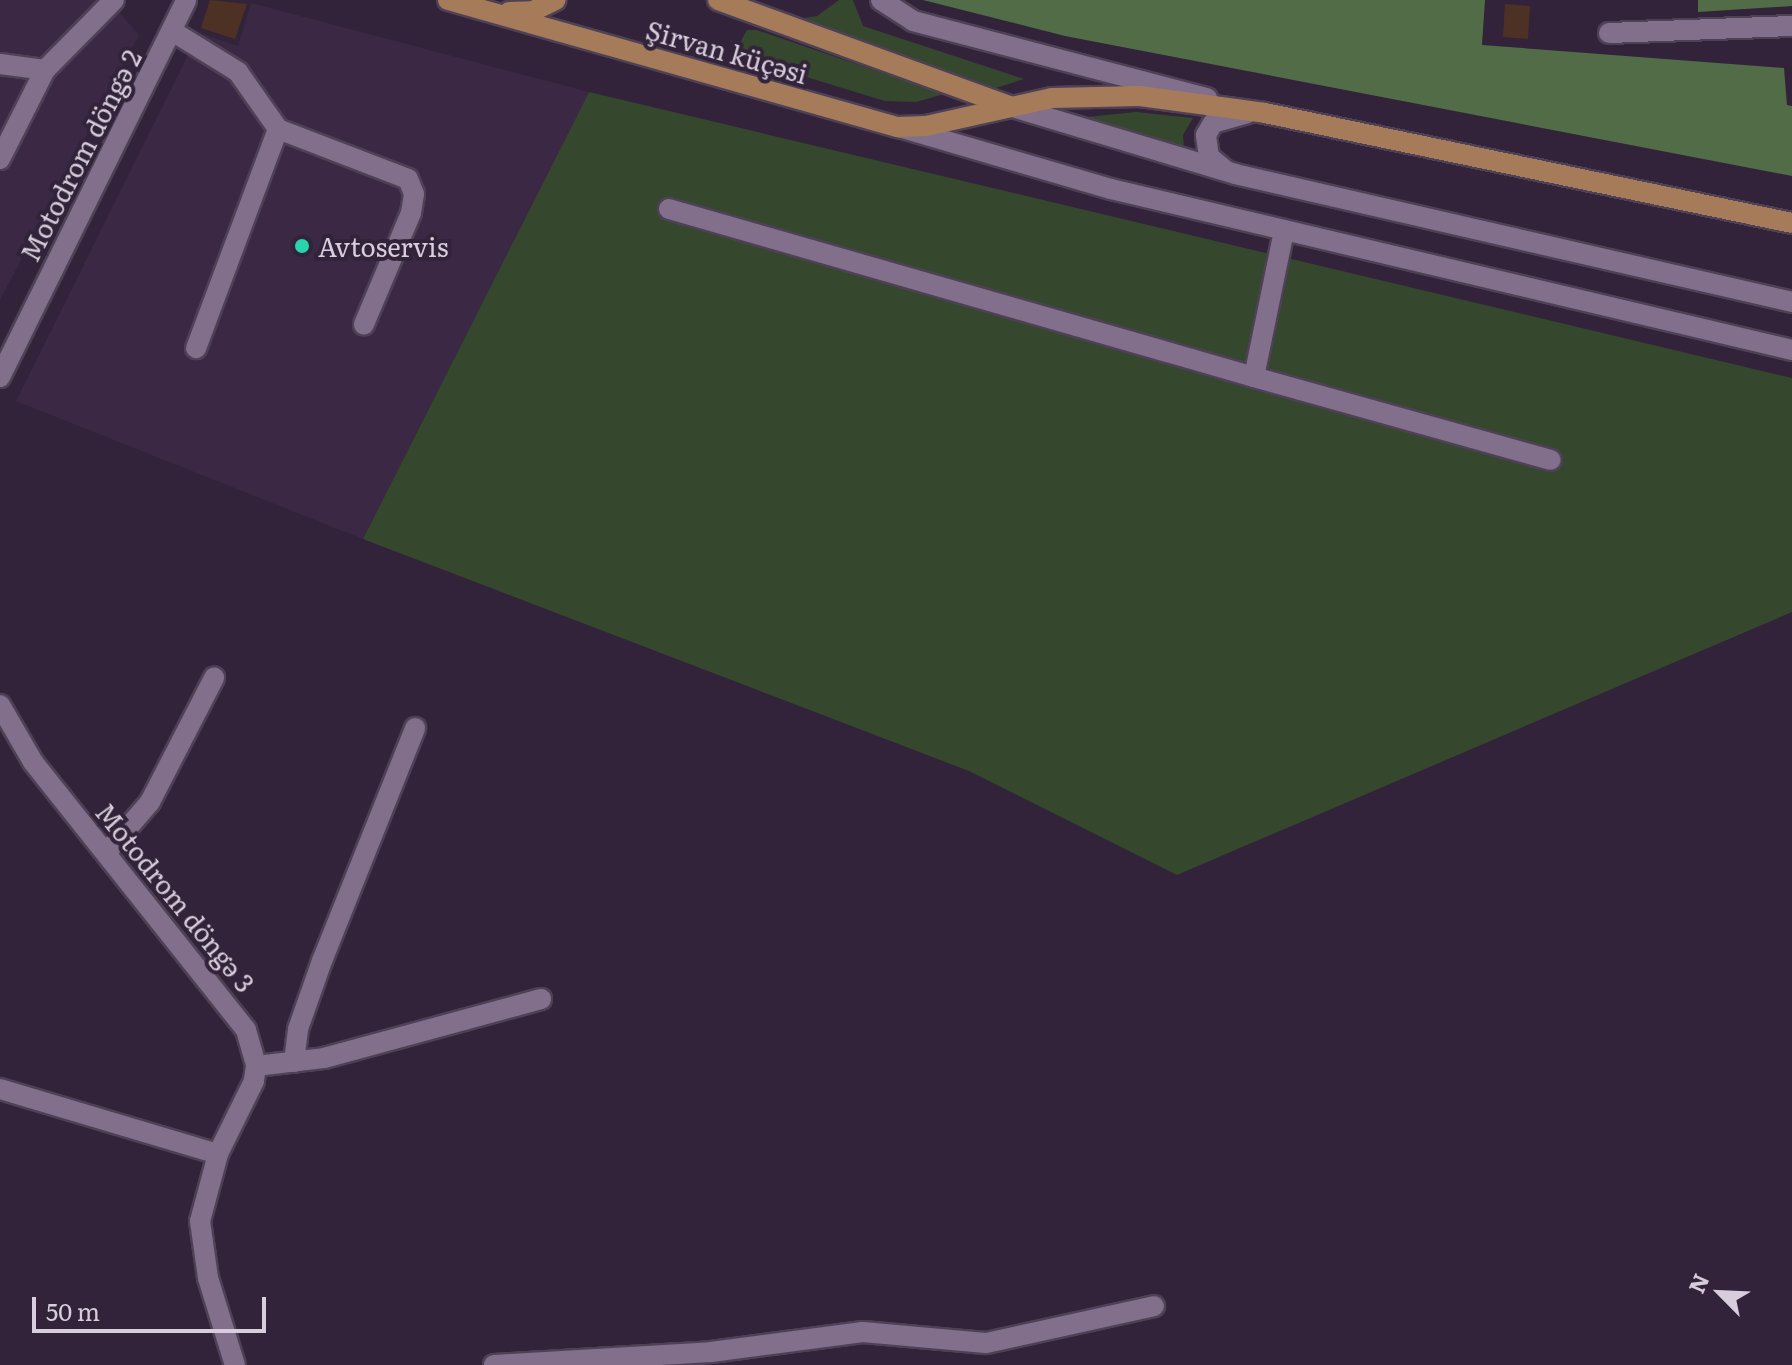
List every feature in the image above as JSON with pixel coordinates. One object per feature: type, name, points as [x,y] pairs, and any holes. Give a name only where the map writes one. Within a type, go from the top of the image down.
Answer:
[{"type":"main road","name":"Şirvan küçəsi","points":[[448,0],[898,127]]},
{"type":"main road","points":[[497,13],[533,11],[556,0]]},
{"type":"main road","name":"Şirvan küçəsi","points":[[718,0],[1009,106]]},
{"type":"main road","points":[[898,127],[926,126],[1009,106],[1117,94],[1265,113],[1787,222]]},
{"type":"street","points":[[0,159],[45,70],[114,0]]},
{"type":"street","name":"Motodrom döngə 2","points":[[0,377],[186,0]]},
{"type":"street","points":[[881,0],[895,13],[942,29],[1265,113]]},
{"type":"street","points":[[1609,33],[1792,26]]},
{"type":"street","points":[[172,31],[238,72],[278,129],[408,179],[414,194],[411,213],[364,324]]},
{"type":"street","points":[[0,64],[45,70]]},
{"type":"street","points":[[1009,106],[1235,174],[1792,302]]},
{"type":"street","points":[[1235,174],[1209,157],[1206,135],[1213,123],[1225,117],[1265,113]]},
{"type":"street","points":[[898,127],[1111,189],[1792,350]]},
{"type":"street","points":[[196,348],[278,129]]},
{"type":"street","points":[[669,209],[1551,460]]},
{"type":"street","points":[[1254,377],[1284,231]]},
{"type":"street","points":[[107,852],[150,802],[214,678]]},
{"type":"street","name":"Motodrom döngə 3","points":[[0,705],[33,762],[228,1001],[246,1030],[256,1066]]},
{"type":"street","points":[[294,1062],[298,1029],[317,975],[415,728]]},
{"type":"street","points":[[235,1365],[208,1278],[200,1221],[218,1154],[248,1101],[256,1066],[294,1062],[541,999]]},
{"type":"street","points":[[0,1089],[218,1154]]},
{"type":"street","points":[[494,1365],[711,1352],[863,1332],[986,1343],[1154,1306]]},
{"type":"shaded area","points":[[0,0],[109,0],[139,35],[0,300]]},
{"type":"shaded area","name":"Avtoservis","points":[[251,3],[589,92],[363,539],[16,401],[199,33],[238,46]]},
{"type":"green space","points":[[839,0],[853,0],[863,26],[1024,79],[996,88],[798,19],[817,16]]},
{"type":"green space","points":[[923,0],[1485,0],[1482,45],[1784,68],[1787,105],[1792,106],[1792,176],[1065,36]]},
{"type":"green space","points":[[1698,0],[1792,0],[1792,6],[1698,12]]},
{"type":"green space","points":[[747,30],[757,30],[944,94],[916,102],[885,101],[747,59],[737,48]]},
{"type":"green space","points":[[589,92],[1792,378],[1792,612],[1177,875],[969,771],[363,539]]},
{"type":"green space","points":[[1136,112],[1193,118],[1183,135],[1184,148],[1077,118]]},
{"type":"building","points":[[210,0],[247,4],[235,39],[201,28]]},
{"type":"building","points":[[1505,4],[1530,6],[1528,39],[1503,37]]},
{"type":"place","name":"Avtoservis","points":[[302,246]]}]
